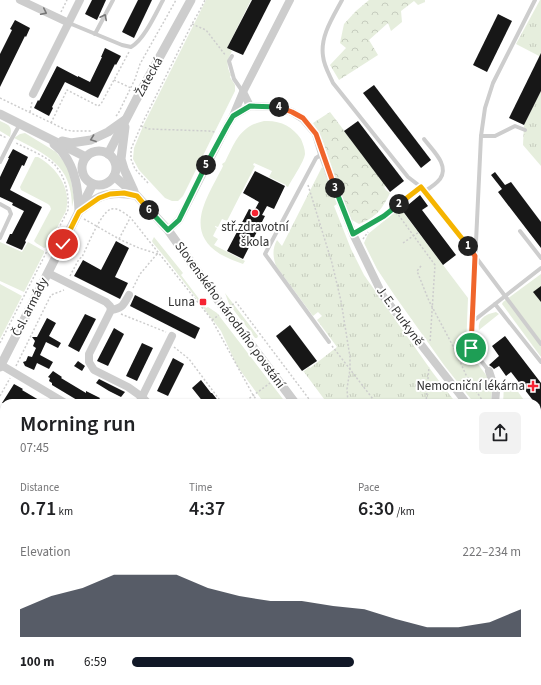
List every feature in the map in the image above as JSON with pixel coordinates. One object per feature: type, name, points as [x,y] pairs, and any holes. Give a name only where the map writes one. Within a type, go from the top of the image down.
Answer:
[{"type":"street","points":[[20,0],[68,23]]},
{"type":"street","points":[[33,94],[80,0]]},
{"type":"street","name":"Žatecká","points":[[108,154],[192,0]]},
{"type":"street","points":[[168,230],[179,220],[233,116],[243,92],[290,0]]},
{"type":"street","points":[[233,116],[250,106],[243,92]]},
{"type":"street","name":"J. E. Purkyně","points":[[250,106],[278,107],[292,112],[303,118],[316,134],[322,154],[353,234],[383,296],[464,399]]},
{"type":"street","points":[[0,114],[86,158]]},
{"type":"street","points":[[45,136],[71,143],[91,140],[108,132],[126,119]]},
{"type":"street","points":[[126,119],[121,160],[137,196]]},
{"type":"street","points":[[45,136],[63,153],[73,171],[78,189],[79,212]]},
{"type":"street","points":[[99,151],[108,154],[112,157],[116,166],[114,176],[103,185],[93,184],[85,177],[83,172],[82,167],[86,158],[94,152],[99,151]]},
{"type":"street","name":"Slovenského národního povstání","points":[[114,176],[137,196],[168,230],[225,310],[292,399]]},
{"type":"street","name":"Čsl. armády","points":[[0,366],[93,184]]},
{"type":"street","points":[[79,212],[99,198],[110,194],[124,193],[137,196]]},
{"type":"street","points":[[48,273],[106,302],[110,306],[111,310]]},
{"type":"street","points":[[111,310],[122,307],[129,295]]},
{"type":"street","points":[[111,310],[89,354],[89,362],[94,370],[128,387],[139,399]]},
{"type":"street","points":[[140,399],[172,336]]},
{"type":"street","points":[[0,366],[58,399]]},
{"type":"street","points":[[489,371],[496,392],[495,399]]},
{"type":"lane","points":[[95,34],[113,0]]},
{"type":"lane","points":[[68,23],[122,45],[131,47],[136,45],[142,38],[163,0]]},
{"type":"lane","points":[[342,0],[322,44],[323,58],[333,83],[408,177],[425,191],[541,344]]},
{"type":"lane","points":[[489,371],[471,348],[481,136],[485,108],[493,82],[535,0]]},
{"type":"lane","points":[[232,56],[229,61],[234,79],[243,92]]},
{"type":"lane","points":[[0,162],[20,124]]},
{"type":"lane","points":[[481,136],[495,136],[515,126],[525,130]]},
{"type":"lane","points":[[424,139],[442,162],[443,171],[439,180],[425,191]]},
{"type":"lane","points":[[322,154],[316,158],[306,175],[265,254],[329,342]]},
{"type":"lane","points":[[353,234],[384,216],[421,187]]},
{"type":"lane","points":[[0,204],[9,209],[11,214],[0,238]]},
{"type":"lane","points":[[520,231],[541,258]]},
{"type":"lane","points":[[472,322],[541,268]]},
{"type":"lane","points":[[495,304],[541,362]]},
{"type":"path","points":[[61,13],[67,0]]},
{"type":"path","points":[[113,119],[118,114],[135,79],[140,64],[176,0]]},
{"type":"path","points":[[148,183],[135,169],[131,159],[131,149],[141,126],[205,0]]},
{"type":"path","points":[[192,24],[206,30],[229,61]]},
{"type":"path","points":[[51,123],[67,90],[98,106],[101,104],[131,47]]},
{"type":"path","points":[[114,80],[131,88]]},
{"type":"path","points":[[30,113],[33,94]]},
{"type":"path","points":[[0,98],[66,130],[92,131]]},
{"type":"path","points":[[141,126],[149,129],[209,131],[223,133]]},
{"type":"path","points":[[0,135],[54,163],[63,176],[68,191],[68,210],[0,343]]},
{"type":"path","points":[[306,175],[308,188],[332,263],[341,301],[350,356],[350,369],[346,389],[347,399]]},
{"type":"path","points":[[15,368],[51,295],[65,289],[67,282],[79,259],[82,257],[104,214],[111,209],[118,209],[130,217],[212,320],[256,399]]},
{"type":"path","points":[[392,216],[397,213],[435,265],[430,348]]},
{"type":"path","points":[[119,239],[130,217]]},
{"type":"path","points":[[87,220],[119,239],[139,248],[158,253]]},
{"type":"path","points":[[403,243],[419,232]]},
{"type":"path","points":[[362,243],[363,238],[367,233]]},
{"type":"path","points":[[129,295],[140,274],[158,253]]},
{"type":"path","points":[[421,266],[416,271],[466,375],[481,399]]},
{"type":"path","points":[[236,302],[309,399]]},
{"type":"path","points":[[329,342],[373,399]]},
{"type":"path","points":[[426,399],[429,364]]},
{"type":"path","points":[[0,396],[12,375]]},
{"type":"path","points":[[248,399],[270,383]]},
{"type":"green space","points":[[206,0],[251,0],[227,48],[232,51],[228,60],[228,69],[231,75],[230,77],[235,85],[235,91],[183,196],[178,201],[172,201],[165,198],[139,170],[133,159],[134,148],[144,124]]},
{"type":"green space","points":[[369,0],[425,0],[425,2],[418,5],[414,1],[401,11],[402,22],[391,31],[388,23],[369,40],[378,55],[339,80],[330,65],[346,48],[340,43],[344,24]]},
{"type":"green space","points":[[541,0],[541,57],[516,44]]},
{"type":"green space","points":[[541,91],[541,166],[523,145],[524,125]]},
{"type":"green space","points":[[330,112],[386,186],[384,187],[386,190],[390,193],[384,204],[375,215],[359,224],[350,219],[322,139],[313,123]]},
{"type":"green space","points":[[0,121],[10,126],[10,137],[0,131]]},
{"type":"green space","points":[[264,121],[280,123],[290,127],[301,139],[305,154],[288,187],[269,177],[272,171],[254,163],[253,165],[255,166],[227,221],[222,219],[218,227],[215,226],[217,228],[213,236],[218,239],[214,245],[245,261],[243,264],[220,254],[209,245],[202,234],[202,212],[211,189],[223,166],[222,164],[225,162],[239,136],[249,127]]},
{"type":"green space","points":[[25,133],[56,152],[69,168],[74,198],[72,207],[68,181],[62,171],[47,156],[14,138]]},
{"type":"green space","points":[[35,157],[38,157],[51,166],[65,186],[67,194],[66,211],[47,247],[44,248],[34,241],[51,209],[50,206],[21,190],[20,187]]},
{"type":"green space","points":[[322,167],[337,204],[334,206],[351,249],[364,275],[453,399],[324,399],[303,372],[337,347],[317,320],[322,316],[318,312],[313,316],[276,266],[274,250],[277,240],[282,246]]},
{"type":"green space","points":[[400,208],[468,298],[466,348],[486,374],[492,389],[491,399],[471,399],[444,365],[377,269],[364,243],[368,234]]},
{"type":"green space","points":[[154,237],[183,273],[181,275],[206,308],[208,307],[217,313],[283,399],[261,399],[237,366],[221,331],[152,241]]},
{"type":"green space","points":[[0,242],[22,252],[28,242],[44,251],[24,292],[0,281]]},
{"type":"green space","points":[[541,274],[541,357],[502,304]]},
{"type":"green space","points":[[0,284],[22,296],[0,339]]},
{"type":"green space","points":[[225,293],[258,336],[257,338],[255,338],[229,304]]},
{"type":"green space","points":[[496,312],[499,314],[479,330],[479,323],[481,320],[489,314]]},
{"type":"green space","points":[[511,382],[523,399],[503,399],[504,386]]},
{"type":"building","points":[[92,0],[106,0],[97,20],[85,14]]},
{"type":"building","points":[[138,0],[152,0],[134,38],[122,32]]},
{"type":"building","points":[[252,0],[271,0],[243,55],[227,48]]},
{"type":"building","points":[[498,14],[512,21],[487,72],[473,65]]},
{"type":"building","points":[[15,20],[30,28],[0,87],[0,54],[12,30],[10,29]]},
{"type":"building","points":[[105,48],[121,56],[116,65],[115,64],[98,98],[65,82],[49,116],[34,108],[57,66],[90,82]]},
{"type":"building","points":[[541,53],[541,91],[524,125],[509,118]]},
{"type":"building","points":[[374,85],[431,160],[421,168],[363,93]]},
{"type":"building","points":[[358,121],[404,181],[390,192],[344,131]]},
{"type":"building","points":[[13,149],[28,157],[24,166],[22,165],[10,190],[42,207],[22,250],[6,243],[24,211],[12,205],[13,203],[0,197],[0,177]]},
{"type":"building","name":"stř.zdravotní škola","points":[[255,171],[285,186],[274,209],[267,206],[262,215],[265,216],[243,259],[227,251],[249,209],[254,211],[259,202],[243,193]]},
{"type":"building","points":[[495,172],[505,185],[511,182],[541,222],[541,248],[498,192],[502,189],[491,175]]},
{"type":"building","points":[[420,195],[428,206],[422,210],[456,255],[443,265],[402,210]]},
{"type":"building","points":[[116,241],[129,248],[115,277],[128,283],[120,299],[74,276],[83,260],[101,270]]},
{"type":"building","points":[[541,286],[541,302],[533,292]]},
{"type":"building","points":[[135,295],[200,328],[195,339],[130,306]]},
{"type":"building","points":[[85,314],[96,319],[79,352],[68,346]]},
{"type":"building","points":[[47,318],[56,323],[49,336],[61,343],[58,348],[46,342],[40,355],[53,362],[49,369],[37,363],[34,370],[25,366],[23,362],[26,361],[28,356],[32,357],[36,348],[33,346],[35,341],[32,337],[37,337]]},
{"type":"building","points":[[290,325],[317,361],[302,371],[276,336]]},
{"type":"building","points":[[114,328],[124,334],[108,366],[97,361]]},
{"type":"building","points":[[505,336],[541,383],[541,399],[532,399],[511,372],[506,376],[499,366],[494,369],[489,365],[499,356],[492,346]]},
{"type":"building","points":[[142,343],[153,348],[137,381],[126,376]]},
{"type":"building","points":[[173,358],[184,364],[168,396],[157,391]]},
{"type":"building","points":[[78,361],[85,366],[82,371],[74,366]]},
{"type":"building","points":[[53,371],[62,377],[61,378],[86,393],[86,391],[100,398],[75,399],[52,385],[49,381],[50,378],[48,377]]},
{"type":"building","points":[[99,379],[125,392],[121,397],[109,391],[96,383]]},
{"type":"building","points":[[201,380],[217,399],[201,399],[192,388]]},
{"type":"building","points":[[14,384],[37,399],[5,399]]},
{"type":"place","name":"stř.zdravotní škola","points":[[255,213]]},
{"type":"place","name":"Luna","points":[[203,302]]},
{"type":"place","name":"Nemocniční lékárna","points":[[533,386]]},
{"type":"route","points":[[63,244],[79,212],[99,198],[110,194],[124,193],[137,196],[168,230],[179,220],[233,116],[250,106],[278,107],[303,118],[316,134],[322,154],[353,234],[384,216],[421,187],[425,191],[475,256],[471,348]]}]
